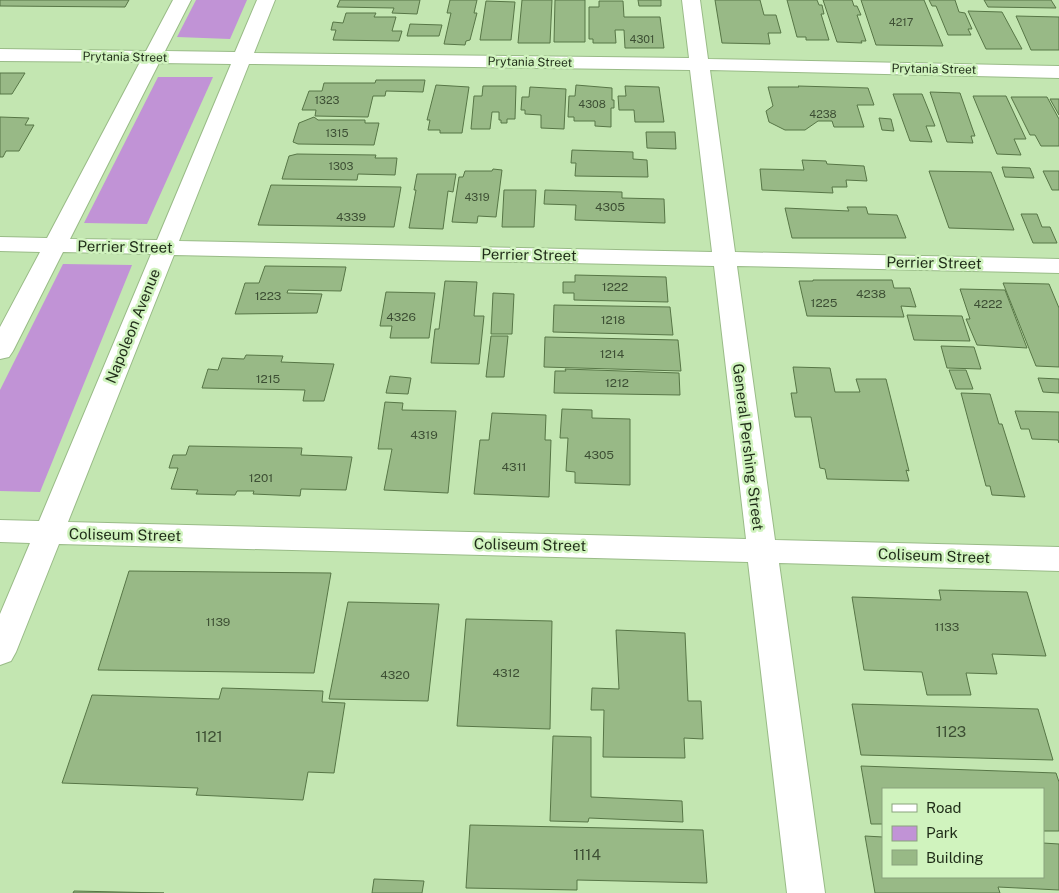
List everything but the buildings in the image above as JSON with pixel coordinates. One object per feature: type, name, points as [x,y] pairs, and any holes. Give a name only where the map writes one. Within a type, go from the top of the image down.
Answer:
[{"type":"street","points":[[0,351],[182,0]]},
{"type":"street","name":"Napoleon Avenue","points":[[0,652],[266,0]]},
{"type":"street","name":"General Pershing Street","points":[[691,0],[806,893]]},
{"type":"street","name":"Prytania Street","points":[[0,55],[699,64],[1059,72]]},
{"type":"street","name":"Perrier Street","points":[[0,244],[1059,266]]},
{"type":"street","name":"Coliseum Street","points":[[0,531],[1059,559]]},
{"type":"green space","points":[[196,0],[247,0],[230,39],[177,37]]},
{"type":"green space","points":[[158,77],[213,77],[147,224],[84,223]]},
{"type":"green space","points":[[63,264],[132,265],[40,492],[0,491],[0,390]]}]
